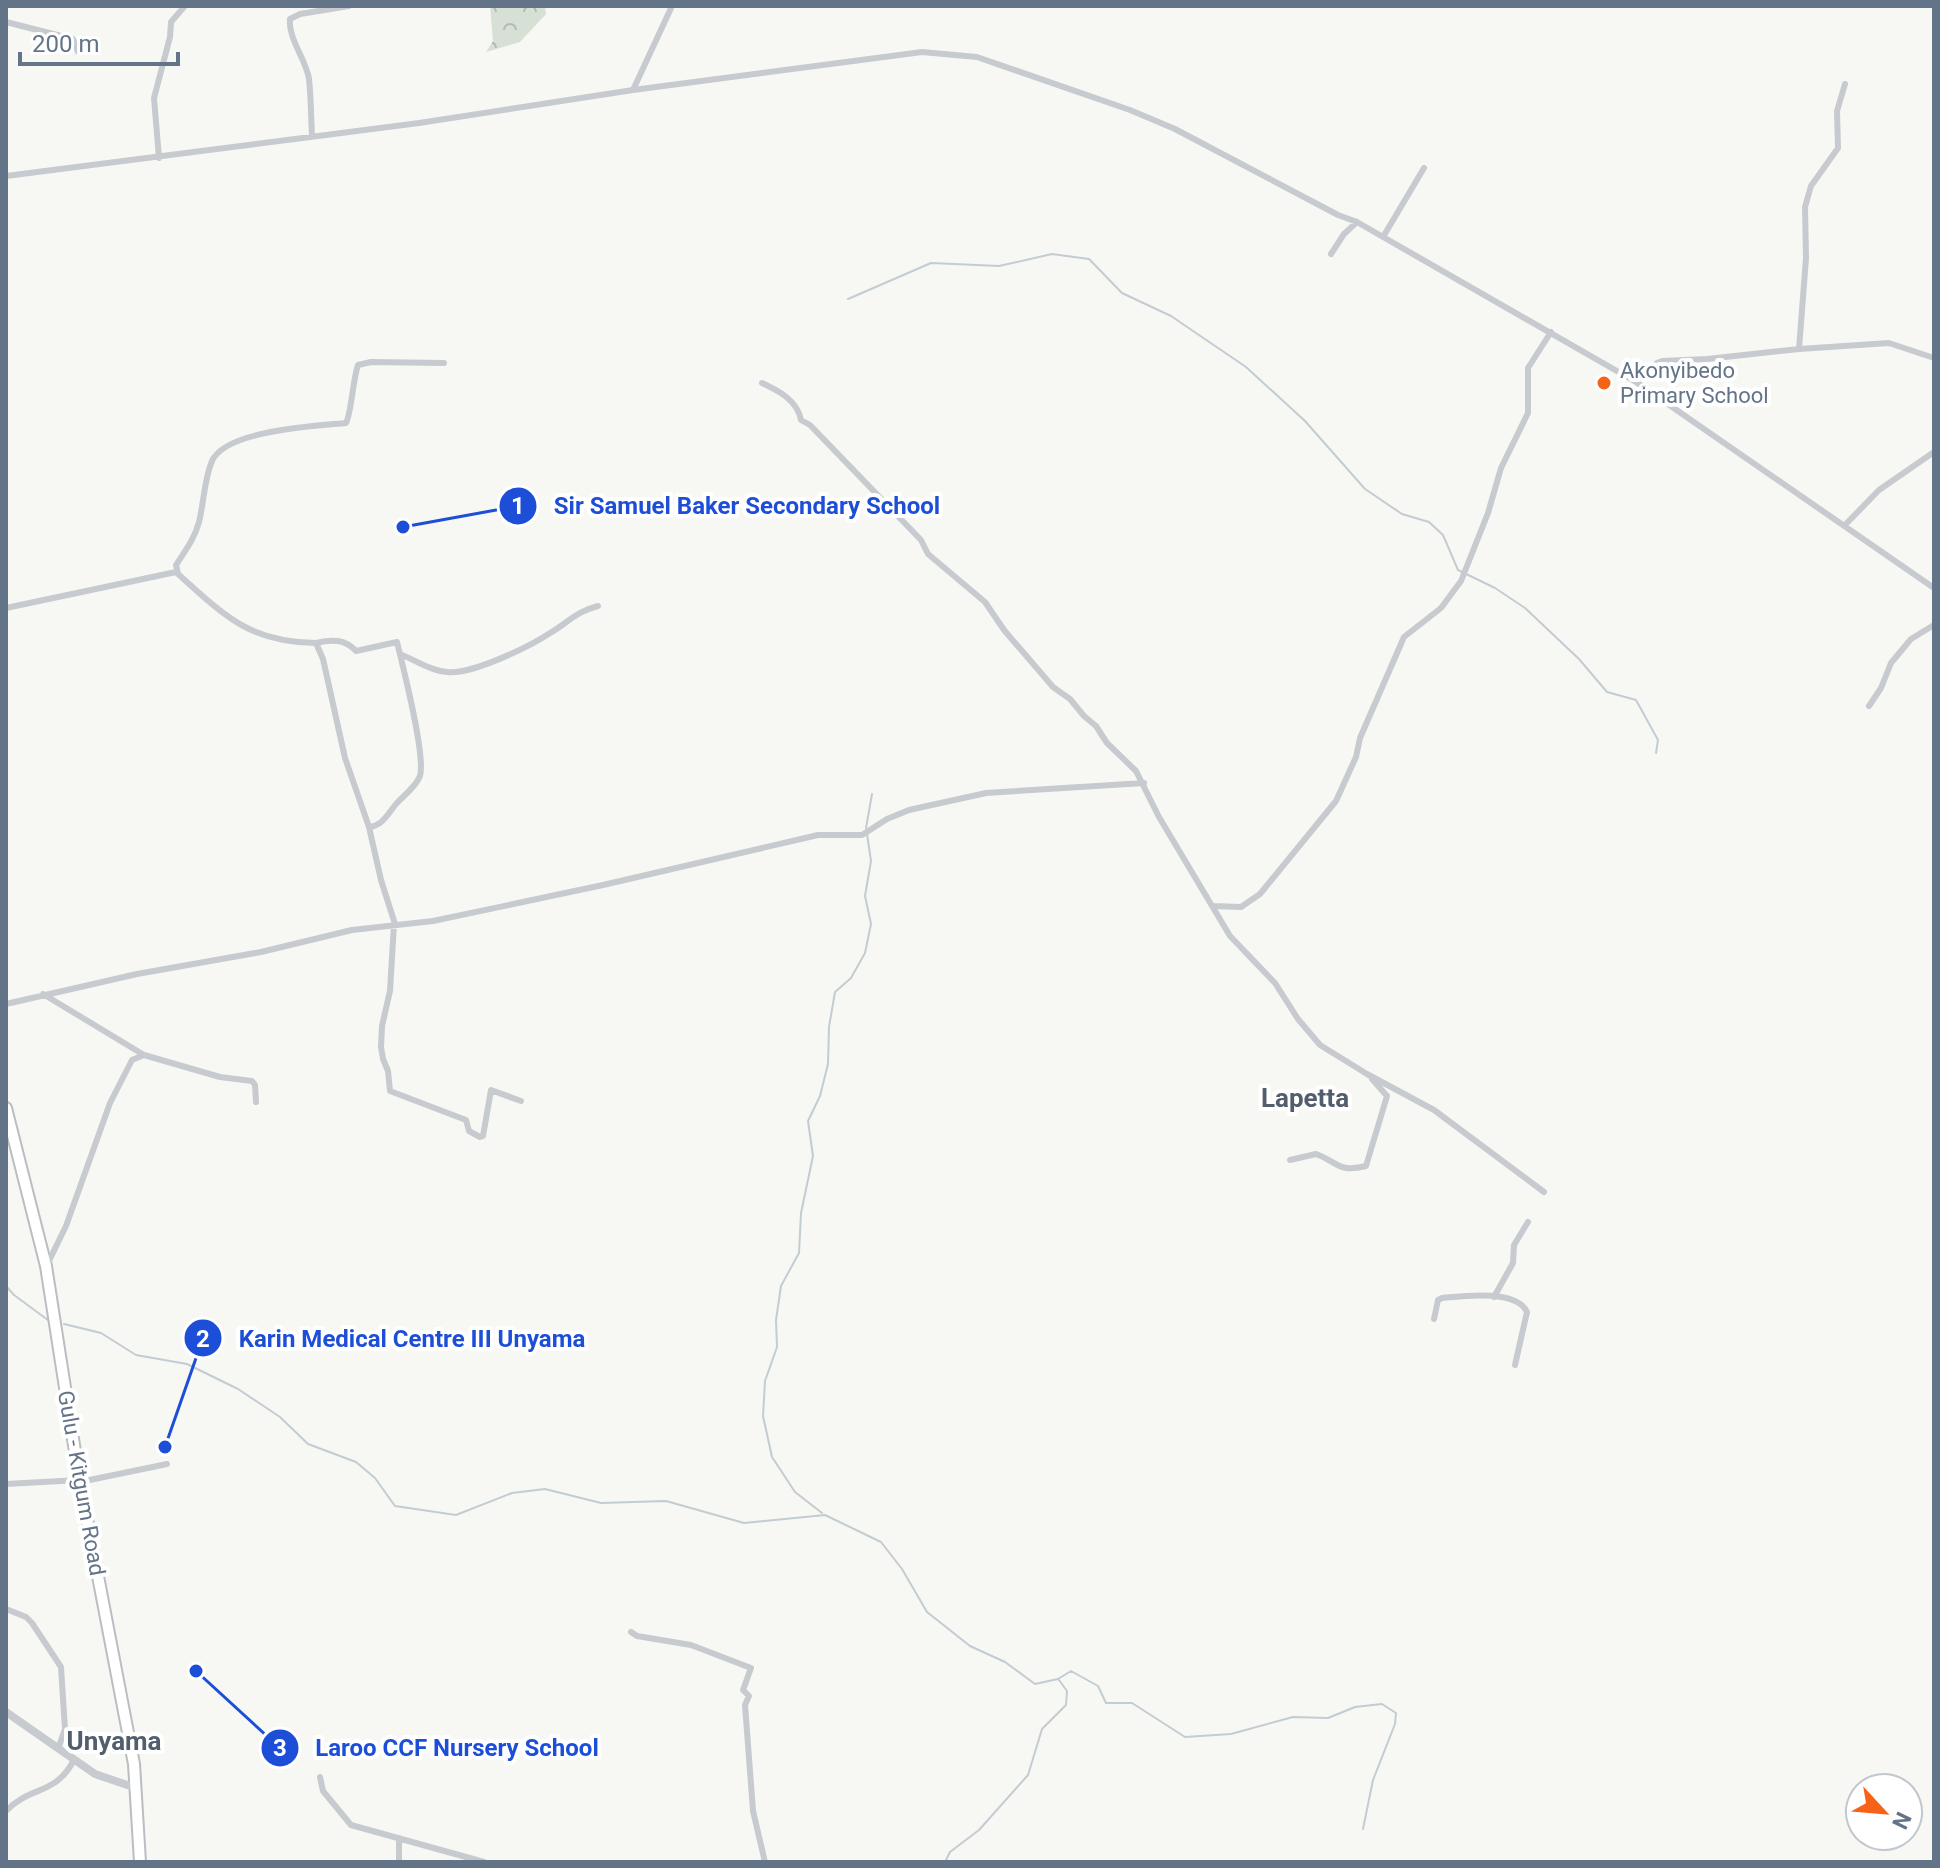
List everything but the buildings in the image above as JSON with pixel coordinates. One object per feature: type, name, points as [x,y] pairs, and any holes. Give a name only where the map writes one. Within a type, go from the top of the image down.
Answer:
[{"type":"main road","name":"Gulu - Kitgum Road","points":[[6,1108],[46,1266],[80,1481],[116,1662],[136,1788],[140,1862]]},
{"type":"street","points":[[312,136],[309,79],[290,27],[290,19],[300,14],[349,6]]},
{"type":"street","points":[[633,90],[672,6]]},
{"type":"street","points":[[159,158],[154,98],[171,22],[184,7]]},
{"type":"street","points":[[6,22],[73,39],[78,52]]},
{"type":"street","points":[[6,176],[419,123],[633,90],[922,52],[977,57],[1095,97],[1175,129],[1338,215],[1357,222],[1636,382],[1934,588]]},
{"type":"street","points":[[1799,349],[1806,258],[1805,207],[1811,186],[1838,148],[1837,111],[1845,84]]},
{"type":"street","points":[[1383,237],[1424,168]]},
{"type":"street","points":[[1331,254],[1344,234],[1357,222]]},
{"type":"street","points":[[1213,906],[1241,907],[1260,894],[1334,804],[1404,637],[1441,608],[1461,581],[1501,468],[1528,413],[1528,368],[1551,332]]},
{"type":"street","points":[[1636,382],[1662,361],[1799,349],[1889,343],[1934,358]]},
{"type":"street","points":[[176,572],[177,563],[199,523],[209,470],[217,454],[268,431],[347,422],[351,388],[358,365],[371,362],[444,363]]},
{"type":"street","points":[[762,383],[792,402],[799,410],[801,420],[810,425],[921,540],[928,554],[985,602],[1004,630],[1053,687],[1070,699],[1096,726],[1107,743],[1125,759],[1144,783],[1159,817],[1230,936],[1275,983],[1298,1019],[1320,1045],[1434,1110],[1544,1192]]},
{"type":"street","points":[[1845,525],[1879,490],[1934,452]]},
{"type":"street","points":[[6,608],[176,572]]},
{"type":"street","points":[[176,572],[231,620],[270,639],[316,643],[338,640],[356,651],[397,642],[419,741],[420,775],[404,798],[377,825],[369,827]]},
{"type":"street","points":[[400,654],[438,671],[465,672],[519,650],[552,632],[578,612],[598,606]]},
{"type":"street","points":[[1869,706],[1881,688],[1891,663],[1911,639],[1934,625]]},
{"type":"street","points":[[316,643],[323,659],[345,758],[369,827],[394,924],[390,991],[381,1047],[390,1091],[466,1120],[468,1129],[480,1137],[483,1136],[491,1090],[521,1101]]},
{"type":"street","points":[[6,1004],[137,974],[248,955],[352,930],[433,921],[818,835],[862,835],[909,810],[986,793],[1144,783]]},
{"type":"street","points":[[43,994],[144,1055],[220,1077],[252,1081],[256,1102]]},
{"type":"street","points":[[46,1266],[66,1226],[110,1103],[132,1060],[144,1055]]},
{"type":"street","points":[[1290,1160],[1316,1154],[1339,1167],[1366,1166],[1387,1096],[1367,1074]]},
{"type":"street","points":[[1494,1297],[1513,1263],[1514,1245],[1528,1222]]},
{"type":"street","points":[[1434,1319],[1438,1300],[1442,1298],[1517,1300],[1526,1308],[1525,1327],[1519,1338],[1515,1365]]},
{"type":"street","points":[[6,1484],[80,1481],[167,1464]]},
{"type":"street","points":[[6,1609],[26,1617],[32,1623],[61,1667],[65,1729],[58,1749]]},
{"type":"street","points":[[631,1632],[637,1636],[691,1645],[751,1668],[743,1690],[749,1696],[745,1705],[753,1811],[765,1862]]},
{"type":"street","points":[[6,1712],[74,1760],[112,1782],[136,1788]]},
{"type":"street","points":[[6,1811],[18,1799],[59,1781],[74,1760]]},
{"type":"street","points":[[320,1777],[323,1791],[351,1825],[484,1862]]},
{"type":"street","points":[[399,1838],[399,1862]]},
{"type":"green space","points":[[490,6],[545,6],[546,14],[520,42],[486,52],[493,41]]},
{"type":"waterway","points":[[848,299],[931,263],[999,266],[1052,254],[1089,259],[1122,293],[1171,316],[1246,367],[1305,421],[1365,489],[1402,514],[1429,522],[1443,535],[1458,570],[1495,588],[1525,608],[1579,659],[1607,692],[1636,700],[1658,740],[1656,753]]},
{"type":"waterway","points":[[866,828],[872,794]]},
{"type":"waterway","points":[[822,1513],[795,1492],[772,1457],[763,1416],[765,1381],[777,1347],[776,1320],[781,1286],[799,1253],[801,1213],[813,1156],[808,1121],[820,1096],[828,1064],[829,1027],[835,992],[851,978],[865,953],[871,924],[865,896],[871,861],[867,834]]},
{"type":"waterway","points":[[6,1286],[52,1323]]},
{"type":"waterway","points":[[64,1324],[101,1333],[136,1355],[187,1364],[238,1389],[280,1417],[308,1444],[356,1462],[375,1478],[395,1506],[456,1515],[512,1493],[545,1489],[601,1503],[666,1501],[744,1523],[825,1515],[881,1542],[902,1569],[927,1612],[970,1646],[1005,1662],[1035,1684],[1058,1679],[1071,1671],[1098,1686],[1106,1703],[1132,1703],[1185,1737],[1231,1734],[1293,1717],[1328,1718],[1355,1707],[1382,1704],[1396,1713],[1395,1724],[1373,1780],[1363,1829]]},
{"type":"waterway","points":[[945,1862],[950,1852],[979,1830],[1028,1775],[1042,1729],[1066,1705],[1067,1691],[1059,1680]]},
{"type":"place","name":"Akonyibedo Primary School","points":[[1604,383]]},
{"type":"place","name":"Sir Samuel Baker Secondary School","points":[[403,527]]},
{"type":"place","name":"Karin Medical Centre III Unyama","points":[[165,1447]]},
{"type":"place","name":"Laroo CCF Nursery School","points":[[196,1671]]},
{"type":"district","name":"Lapetta","points":[[1305,1098]]},
{"type":"district","name":"Unyama","points":[[114,1741]]}]
